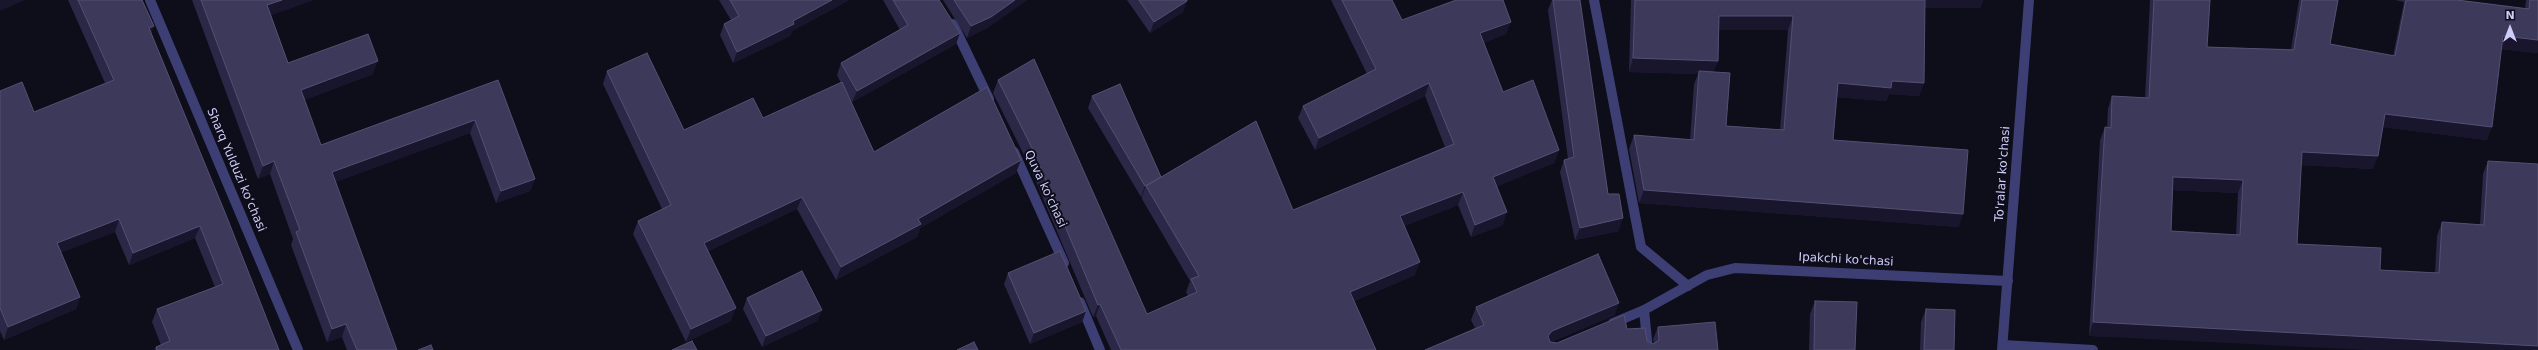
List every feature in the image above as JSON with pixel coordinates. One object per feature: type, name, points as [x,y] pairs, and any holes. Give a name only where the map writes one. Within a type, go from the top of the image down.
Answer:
[{"type":"street","name":"Sharq Yulduzi koʻchasi","points":[[150,0],[298,350]]},
{"type":"street","points":[[1594,0],[1641,247],[1688,286]]},
{"type":"street","name":"To'ralar ko'chasi","points":[[2002,348],[2029,0]]},
{"type":"street","points":[[949,18],[958,31],[993,108]]},
{"type":"street","name":"Quva ko'chasi","points":[[1010,143],[1067,270]]},
{"type":"street","name":"Ipakchi ko'chasi","points":[[1601,328],[1644,310],[1707,275],[1735,268],[2008,281]]},
{"type":"street","points":[[1076,292],[1100,350]]},
{"type":"street","points":[[1644,310],[1648,350]]},
{"type":"street","points":[[2002,348],[2093,350]]},
{"type":"building","points":[[78,0],[142,0],[154,26],[149,28],[226,215],[279,350],[157,350],[156,347],[170,341],[157,309],[223,284],[200,226],[133,253],[119,219],[57,243],[80,297],[8,327],[0,308],[0,91],[22,82],[34,112],[114,80]]},
{"type":"building","points":[[201,0],[282,0],[267,5],[288,63],[368,34],[378,61],[301,90],[321,145],[498,80],[535,179],[501,191],[475,120],[332,172],[397,350],[357,350],[346,324],[332,329],[296,232],[300,230],[274,161],[263,166]]},
{"type":"building","points":[[730,0],[832,0],[793,21],[794,24],[737,52],[724,24],[739,16]]},
{"type":"building","points":[[893,0],[939,0],[960,33],[857,91],[841,63],[908,25]]},
{"type":"building","points":[[954,0],[1015,0],[991,17],[971,26]]},
{"type":"building","points":[[1139,0],[1187,0],[1187,1],[1154,22]]},
{"type":"building","points":[[1342,0],[1392,0],[1402,20],[1456,0],[1503,0],[1511,22],[1480,33],[1503,92],[1533,80],[1559,150],[1493,177],[1507,212],[1475,225],[1463,192],[1400,216],[1420,262],[1350,292],[1376,350],[1121,350],[1100,304],[1098,305],[1034,152],[998,80],[1034,59],[1147,314],[1197,292],[1191,279],[1199,276],[1146,186],[1256,121],[1293,210],[1454,144],[1429,83],[1319,138],[1303,106],[1376,69]]},
{"type":"building","points":[[1553,0],[1580,0],[1608,194],[1619,194],[1623,218],[1580,228],[1564,160],[1574,157]]},
{"type":"building","points":[[1635,0],[1925,0],[1924,83],[1892,81],[1891,88],[1838,83],[1833,140],[1968,150],[1963,214],[1644,190],[1634,135],[1694,140],[1699,71],[1730,73],[1726,126],[1784,130],[1793,16],[1719,16],[1718,61],[1633,58]]},
{"type":"building","points":[[2154,0],[2210,0],[2207,47],[2294,50],[2302,0],[2338,0],[2330,44],[2395,56],[2406,0],[2457,0],[2529,9],[2530,0],[2538,0],[2538,40],[2503,36],[2492,127],[2385,114],[2378,156],[2302,152],[2297,244],[2381,248],[2380,270],[2439,273],[2442,222],[2484,225],[2488,161],[2538,164],[2538,346],[2093,322],[2105,127],[2111,128],[2112,96],[2149,98]],"holes":[[[2173,177],[2243,180],[2240,235],[2171,231]]]},
{"type":"building","points":[[647,53],[684,130],[753,98],[763,118],[842,82],[874,152],[987,87],[1021,160],[918,219],[921,224],[841,267],[802,197],[704,243],[736,308],[691,329],[638,221],[671,205],[607,71]]},
{"type":"building","points":[[1120,84],[1161,177],[1145,186],[1092,96]]},
{"type":"building","points":[[1060,251],[1086,311],[1034,333],[1008,273]]},
{"type":"building","points":[[1598,254],[1619,303],[1552,331],[1548,336],[1550,342],[1557,343],[1624,315],[1627,329],[1645,328],[1647,341],[1653,344],[1659,340],[1658,327],[1715,322],[1718,350],[1425,350],[1484,325],[1476,307]]},
{"type":"building","points":[[802,271],[822,310],[766,336],[747,298]]},
{"type":"building","points":[[1815,301],[1857,302],[1855,350],[1814,350]]},
{"type":"building","points":[[1926,309],[1955,310],[1954,350],[1924,350]]},
{"type":"building","points":[[692,341],[697,350],[672,350]]},
{"type":"building","points":[[974,342],[978,350],[957,350]]},
{"type":"building","points":[[431,345],[433,350],[418,350]]}]
